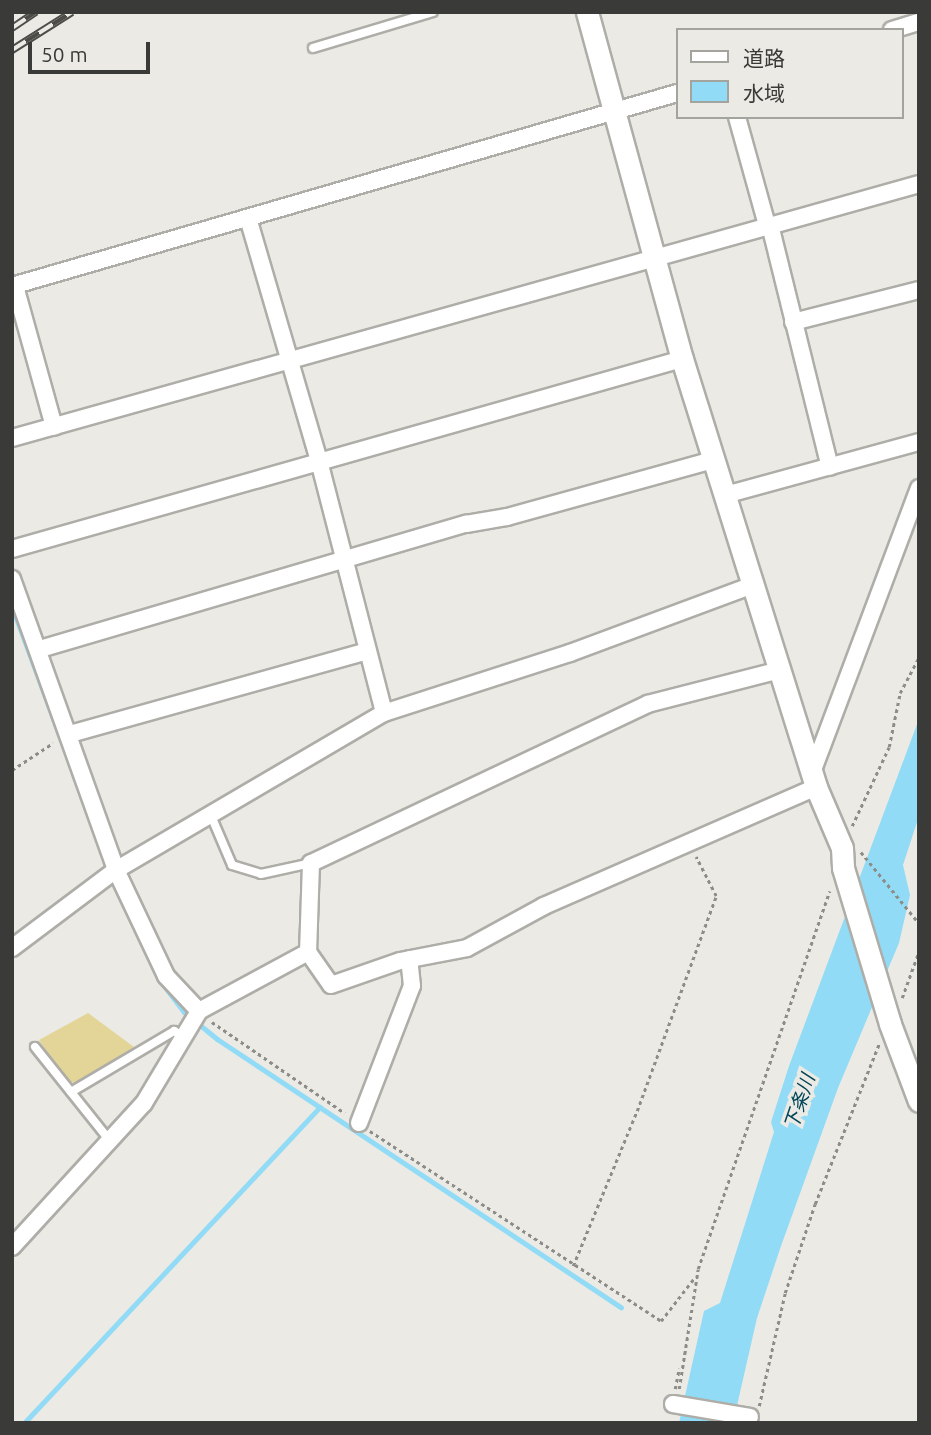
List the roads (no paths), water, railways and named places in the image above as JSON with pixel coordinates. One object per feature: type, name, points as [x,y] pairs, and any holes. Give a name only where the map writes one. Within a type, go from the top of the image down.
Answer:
[{"type":"street","points":[[587,12],[682,359],[814,779],[844,851],[890,1023],[919,1101]]},
{"type":"street","points":[[899,28],[919,22]]},
{"type":"street","points":[[54,427],[14,286],[676,93]]},
{"type":"street","points":[[738,119],[769,225],[830,467]]},
{"type":"street","points":[[12,438],[290,363],[654,257],[919,184]]},
{"type":"street","points":[[248,218],[319,461],[342,562],[384,713]]},
{"type":"street","points":[[793,322],[919,290]]},
{"type":"street","points":[[12,549],[682,359]]},
{"type":"street","points":[[725,495],[919,442]]},
{"type":"street","points":[[40,649],[466,524],[507,517],[713,460]]},
{"type":"street","points":[[780,670],[649,704],[311,863],[308,952],[331,985],[409,959],[467,948],[544,905],[688,843],[814,779],[919,488]]},
{"type":"street","points":[[12,579],[40,649],[116,870],[166,976],[199,1011]]},
{"type":"street","points":[[12,947],[116,870],[212,818],[384,713],[570,653],[753,585]]},
{"type":"street","points":[[70,734],[367,651]]},
{"type":"street","points":[[12,1247],[144,1103],[199,1011],[308,952]]},
{"type":"street","points":[[359,1123],[412,986],[409,959]]},
{"type":"street","points":[[675,1401],[753,1418]]},
{"type":"lane","points":[[313,48],[433,12]]},
{"type":"lane","points":[[212,818],[232,865],[261,874],[311,863]]},
{"type":"lane","points":[[71,1093],[174,1031],[184,1037]]},
{"type":"lane","points":[[35,1047],[110,1140]]},
{"type":"water","name":"下条川","points":[[919,719],[919,816],[903,865],[910,895],[899,943],[838,1088],[781,1246],[757,1318],[733,1423],[679,1423],[704,1311],[720,1303],[774,1132],[771,1122],[789,1066]]},
{"type":"waterway","points":[[12,607],[87,811]]},
{"type":"waterway","points":[[115,886],[150,959]]},
{"type":"waterway","points":[[158,978],[184,1012],[217,1039],[621,1307]]},
{"type":"waterway","points":[[24,1423],[320,1107]]},
{"type":"railway","points":[[12,28],[36,12]]},
{"type":"railway","points":[[12,50],[72,12]]}]
